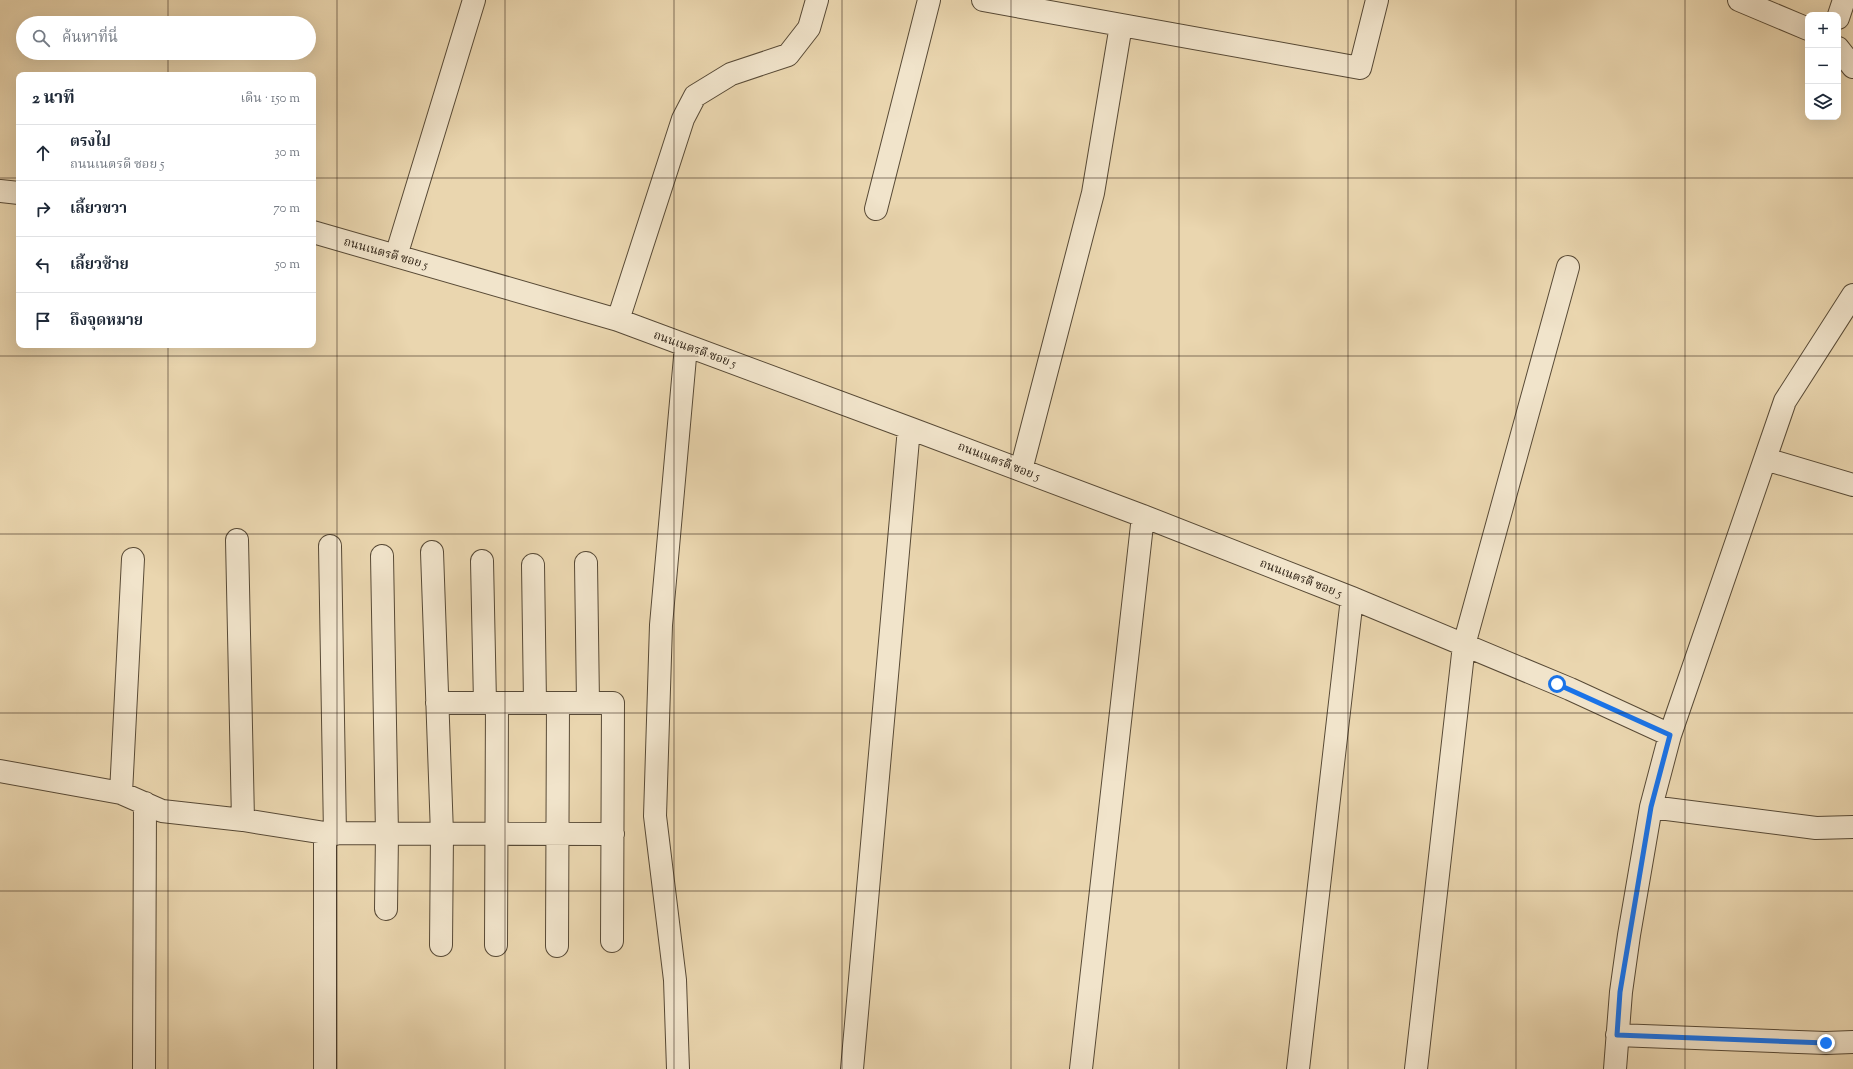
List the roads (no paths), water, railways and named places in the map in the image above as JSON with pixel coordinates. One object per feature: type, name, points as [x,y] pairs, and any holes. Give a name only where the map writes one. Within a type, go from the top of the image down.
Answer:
[{"type":"street","points":[[396,256],[474,0]]},
{"type":"street","points":[[618,320],[683,119],[695,96],[731,74],[788,55],[809,28],[817,0]]},
{"type":"street","points":[[876,209],[929,0]]},
{"type":"street","points":[[983,0],[1360,68],[1377,0]]},
{"type":"street","points":[[1739,0],[1805,28]]},
{"type":"street","points":[[1840,12],[1844,0]]},
{"type":"street","points":[[1021,470],[1092,193],[1121,25]]},
{"type":"street","points":[[1841,52],[1853,67]]},
{"type":"street","points":[[0,191],[16,193]]},
{"type":"street","name":"ถนนเนตรดี ซอย 5","points":[[316,233],[618,320],[1143,516],[1352,598],[1570,689],[1670,735]]},
{"type":"street","points":[[1416,1069],[1464,645],[1568,267]]},
{"type":"street","points":[[1615,1069],[1620,992],[1651,807],[1670,735],[1785,400],[1853,295]]},
{"type":"street","points":[[678,1069],[675,980],[655,816],[661,625],[686,346]]},
{"type":"street","points":[[852,1069],[909,428]]},
{"type":"street","points":[[1765,459],[1853,485]]},
{"type":"street","points":[[1081,1069],[1143,516]]},
{"type":"street","points":[[238,540],[242,820]]},
{"type":"street","points":[[325,1069],[330,834],[330,546]]},
{"type":"street","points":[[432,552],[442,834],[441,945]]},
{"type":"street","points":[[382,556],[388,834],[386,909]]},
{"type":"street","points":[[122,793],[133,559]]},
{"type":"street","points":[[482,561],[491,703],[496,834],[496,945]]},
{"type":"street","points":[[586,563],[588,703]]},
{"type":"street","points":[[534,565],[535,703]]},
{"type":"street","points":[[1298,1069],[1352,598]]},
{"type":"street","points":[[437,703],[613,703],[612,940]]},
{"type":"street","points":[[556,946],[558,703]]},
{"type":"street","points":[[0,771],[122,793],[162,811],[242,820],[330,834],[613,834]]},
{"type":"street","points":[[144,1069],[145,803]]},
{"type":"street","points":[[1651,807],[1816,828],[1853,827]]},
{"type":"street","points":[[1617,1035],[1826,1043],[1853,1042]]}]
